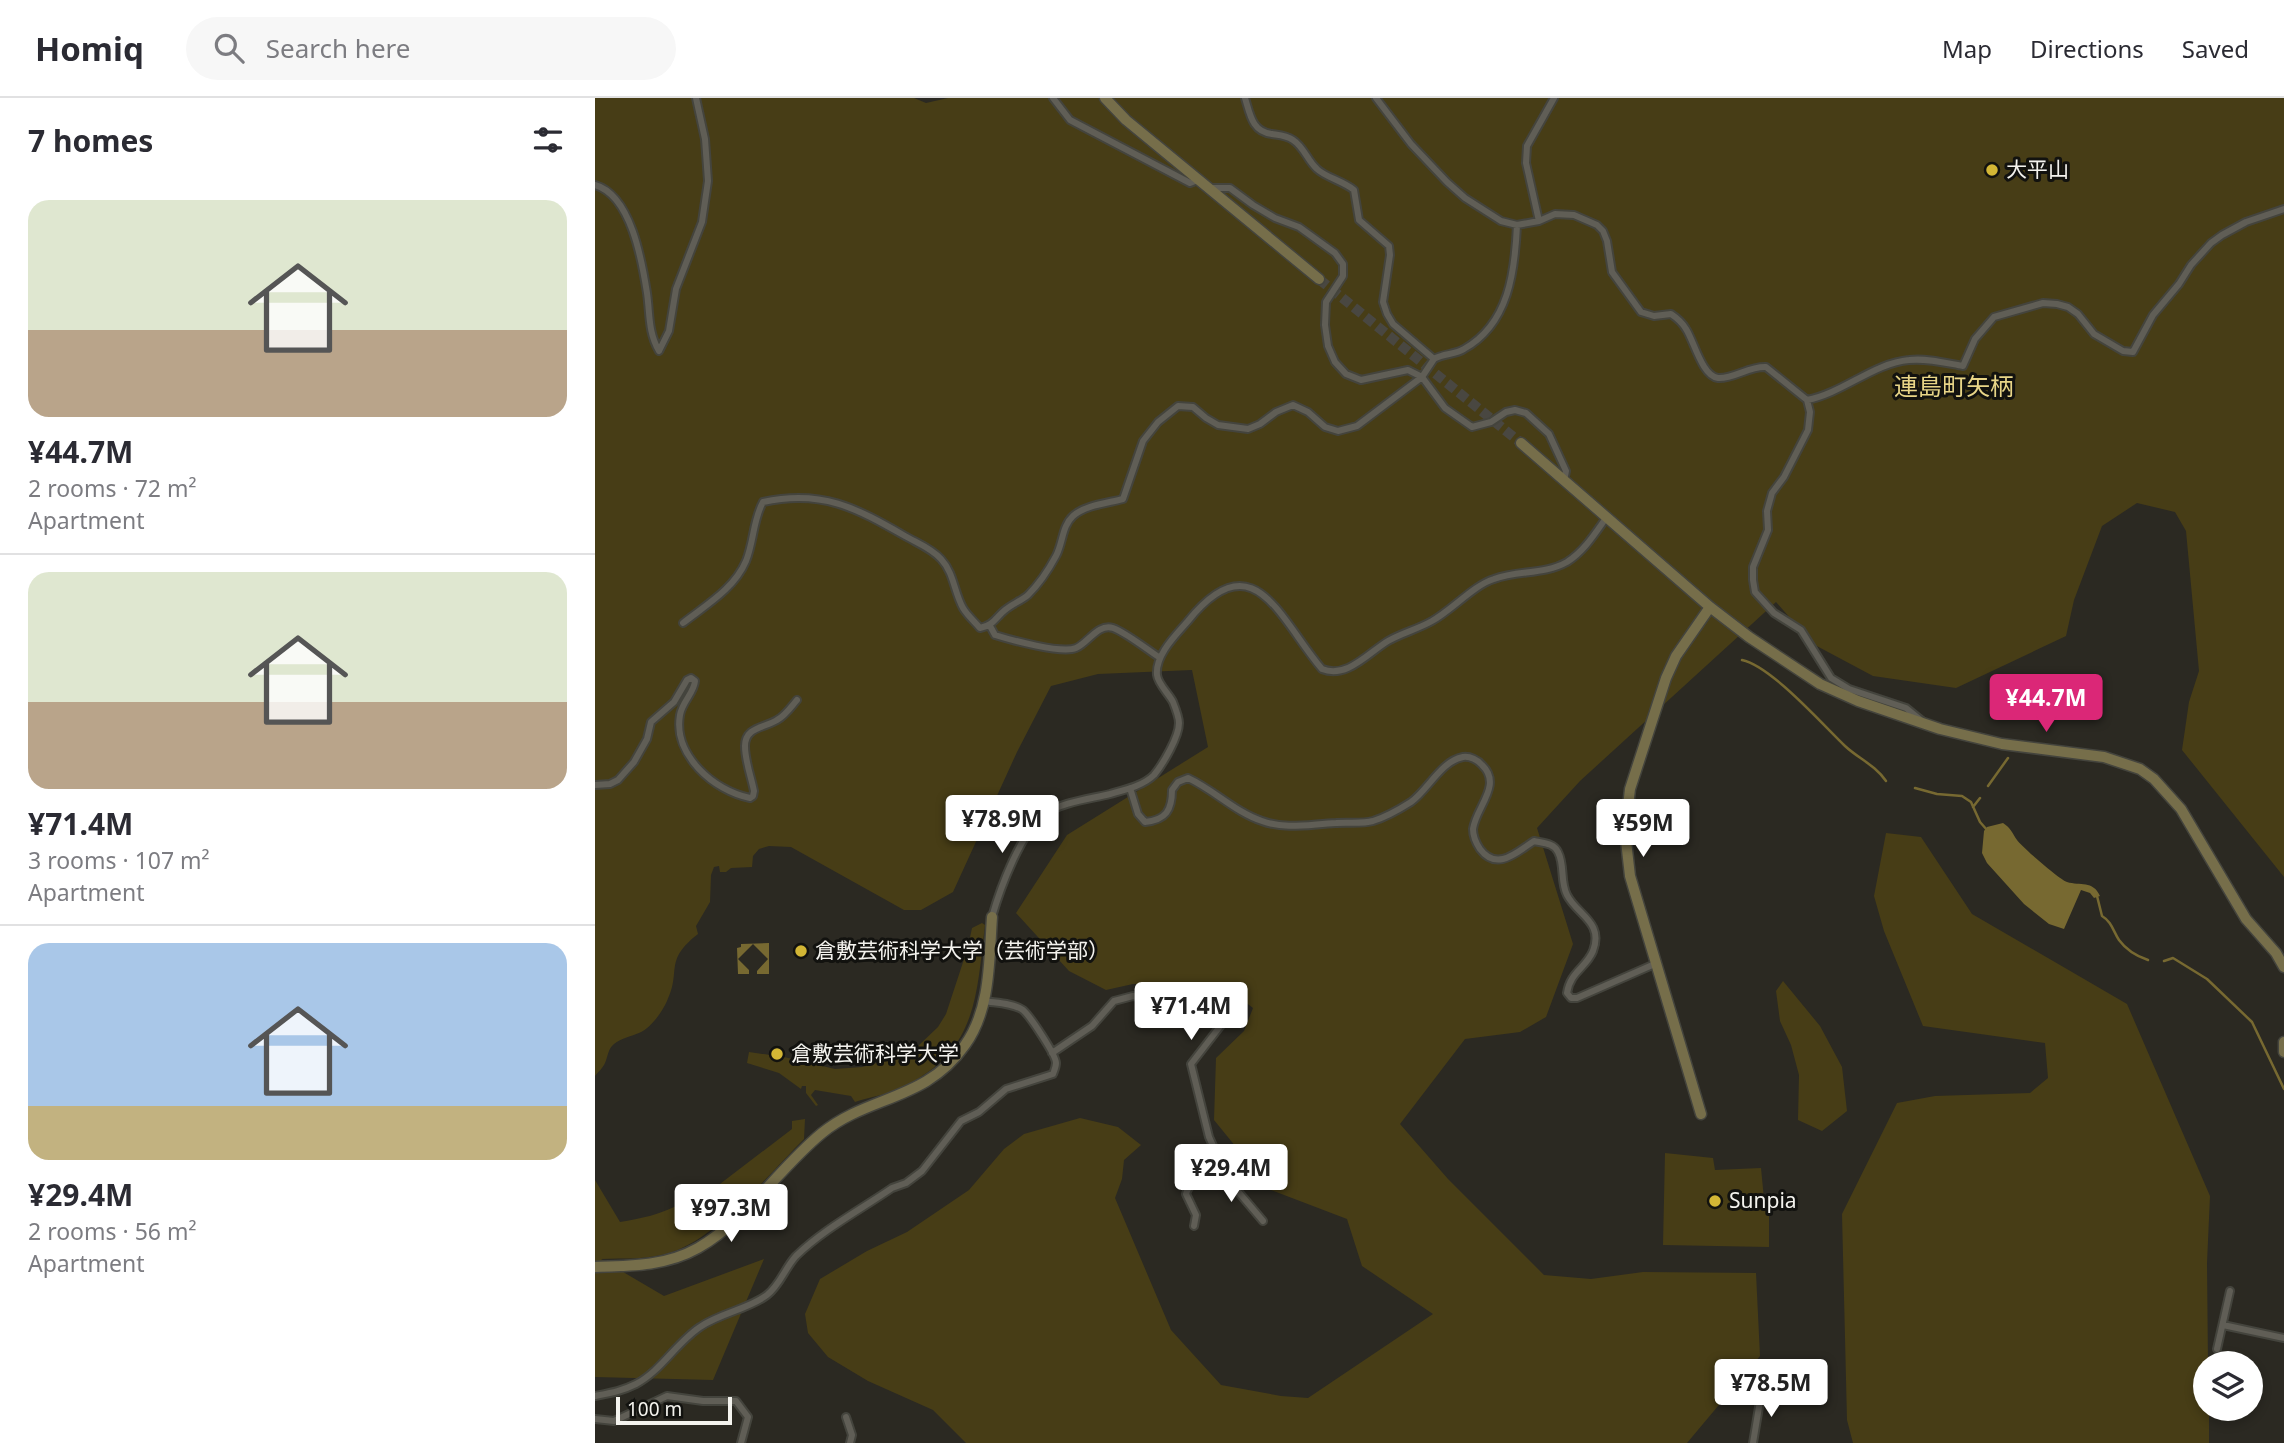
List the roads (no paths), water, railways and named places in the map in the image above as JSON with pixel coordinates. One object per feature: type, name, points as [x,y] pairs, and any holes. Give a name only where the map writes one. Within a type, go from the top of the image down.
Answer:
[{"type":"street","points":[[595,185],[611,194],[621,205],[639,248],[650,325],[659,351],[670,331],[676,289],[702,222],[708,181],[705,139],[696,98]]},
{"type":"street","points":[[1053,98],[1070,120],[1191,183],[1198,180]]},
{"type":"street","points":[[1105,98],[1126,120],[1319,279]]},
{"type":"street","points":[[1245,98],[1255,126],[1260,131],[1285,136],[1294,141],[1318,170],[1355,190],[1359,220],[1389,246],[1383,302],[1387,314],[1393,324],[1434,359]]},
{"type":"street","points":[[1376,98],[1411,144],[1447,182],[1465,198],[1501,221],[1517,225],[1539,221],[1555,214],[1574,215],[1597,225],[1607,241],[1612,272],[1641,312],[1654,316],[1671,314],[1679,319],[1706,371],[1713,377],[1720,378],[1758,366],[1766,367],[1807,400],[1810,412],[1808,430],[1784,477],[1772,493],[1767,511],[1768,530],[1753,567],[1755,592],[1774,613],[1801,630],[1831,678],[1849,689],[1906,708],[1929,726]]},
{"type":"street","points":[[1539,221],[1527,163],[1527,146],[1554,98]]},
{"type":"street","points":[[1208,188],[1230,188],[1275,218],[1299,227],[1335,253],[1343,264],[1343,276],[1326,302],[1325,325],[1328,346],[1335,362],[1346,374],[1361,380],[1408,370],[1422,377],[1445,408],[1472,426],[1491,422],[1506,412],[1515,410],[1526,413],[1549,434],[1566,471],[1564,481]]},
{"type":"street","points":[[1807,400],[1825,396],[1878,370],[1909,360],[1938,361],[1963,366],[1975,339],[1994,317],[2043,303],[2068,307],[2078,314],[2094,334],[2123,351],[2133,352],[2153,315],[2211,243],[2246,222],[2284,209]]},
{"type":"street","points":[[683,623],[719,596],[746,562],[757,514],[763,502],[777,499],[824,499],[845,504],[867,514],[931,550],[950,572],[963,609],[980,628],[990,626],[1003,611],[1027,595],[1043,578],[1057,554],[1065,526],[1073,516],[1087,509],[1123,499],[1143,441],[1158,422],[1178,405],[1193,407],[1218,425],[1248,429],[1293,405],[1308,412],[1325,427],[1338,431],[1357,426],[1422,377],[1434,359],[1441,354],[1459,352],[1466,348],[1483,335],[1497,318],[1516,255],[1517,225]]},
{"type":"street","points":[[1521,443],[1710,607],[1776,656],[1821,684],[1858,701],[1929,726],[2001,744],[2105,757],[2140,769],[2170,794],[2181,809],[2246,919],[2276,953],[2284,967]]},
{"type":"street","points":[[595,1267],[639,1266],[664,1261],[698,1248],[718,1234],[824,1131],[855,1112],[904,1094],[937,1074],[967,1044],[984,1001],[992,917],[998,892],[1031,827],[1046,813],[1131,788],[1152,776],[1173,743],[1179,723],[1174,705],[1157,676],[1160,658],[1193,615],[1225,587],[1243,585],[1257,591],[1271,602],[1322,669],[1331,672],[1350,668],[1389,641],[1433,621],[1492,579],[1548,571],[1566,562],[1582,551],[1606,518]]},
{"type":"street","points":[[1701,1114],[1630,876],[1625,832],[1630,789],[1666,678],[1676,656],[1710,607]]},
{"type":"street","points":[[990,626],[995,635],[1013,641],[1065,650],[1076,648],[1103,628],[1113,628],[1160,658]]},
{"type":"street","points":[[595,785],[610,784],[626,771],[643,749],[655,716],[674,702],[687,680],[691,678],[694,679],[695,685],[679,719],[686,752],[701,772],[738,796],[750,798],[754,791],[745,751],[747,736],[752,730],[779,720],[797,700]]},
{"type":"street","points":[[1131,788],[1138,814],[1145,822],[1155,821],[1168,812],[1172,790],[1178,782],[1188,778],[1260,821],[1284,827],[1372,821],[1418,798],[1455,760],[1465,757],[1475,760],[1487,771],[1490,787],[1473,830],[1476,844],[1485,856],[1500,860],[1516,855],[1534,841],[1552,844],[1558,852],[1567,897],[1592,924],[1593,952],[1569,982],[1567,993],[1571,998],[1577,998],[1657,964]]},
{"type":"street","points":[[1052,1053],[1092,1026],[1114,1001],[1133,996],[1159,1002],[1214,995],[1224,1001],[1227,1011],[1225,1020],[1191,1063],[1209,1137],[1220,1161],[1218,1177],[1193,1182],[1188,1186],[1186,1194],[1196,1215],[1194,1226]]},
{"type":"street","points":[[595,1396],[618,1392],[638,1383],[699,1327],[771,1293],[793,1259],[807,1246],[892,1188],[922,1171],[961,1121],[979,1112],[1006,1089],[1053,1074],[1056,1063],[1052,1053],[1021,1009],[984,1001]]},
{"type":"street","points":[[2284,1042],[2284,1052]]},
{"type":"street","points":[[1219,1169],[1263,1221]]},
{"type":"street","points":[[2217,1349],[2230,1291]]},
{"type":"street","points":[[2223,1325],[2284,1338]]},
{"type":"street","points":[[1753,1443],[1760,1401],[1766,1395],[1781,1389]]},
{"type":"street","points":[[595,1419],[614,1420],[667,1396],[703,1401],[726,1399],[736,1401],[748,1417],[741,1443]]},
{"type":"street","points":[[846,1417],[852,1435],[850,1443]]},
{"type":"waterway","points":[[1742,660],[1781,684],[1845,746],[1886,781]]},
{"type":"waterway","points":[[1988,786],[2008,758]]},
{"type":"waterway","points":[[1915,788],[1937,794],[1962,796],[1971,802],[1980,822],[1987,830]]},
{"type":"waterway","points":[[1973,807],[1980,798]]},
{"type":"waterway","points":[[2097,896],[2102,916],[2122,944],[2132,953],[2148,960]]},
{"type":"waterway","points":[[2164,961],[2173,958],[2207,979],[2252,1022],[2284,1089]]},
{"type":"tunnel","points":[[1319,279],[1521,443]]},
{"type":"place","name":"大平山","points":[[1992,170]]},
{"type":"place","name":"倉敷芸術科学大学（芸術学部）","points":[[801,951]]},
{"type":"place","name":"倉敷芸術科学大学","points":[[777,1054]]},
{"type":"place","name":"Sunpia","points":[[1715,1201]]},
{"type":"district","name":"連島町矢柄","points":[[1954,387]]}]
